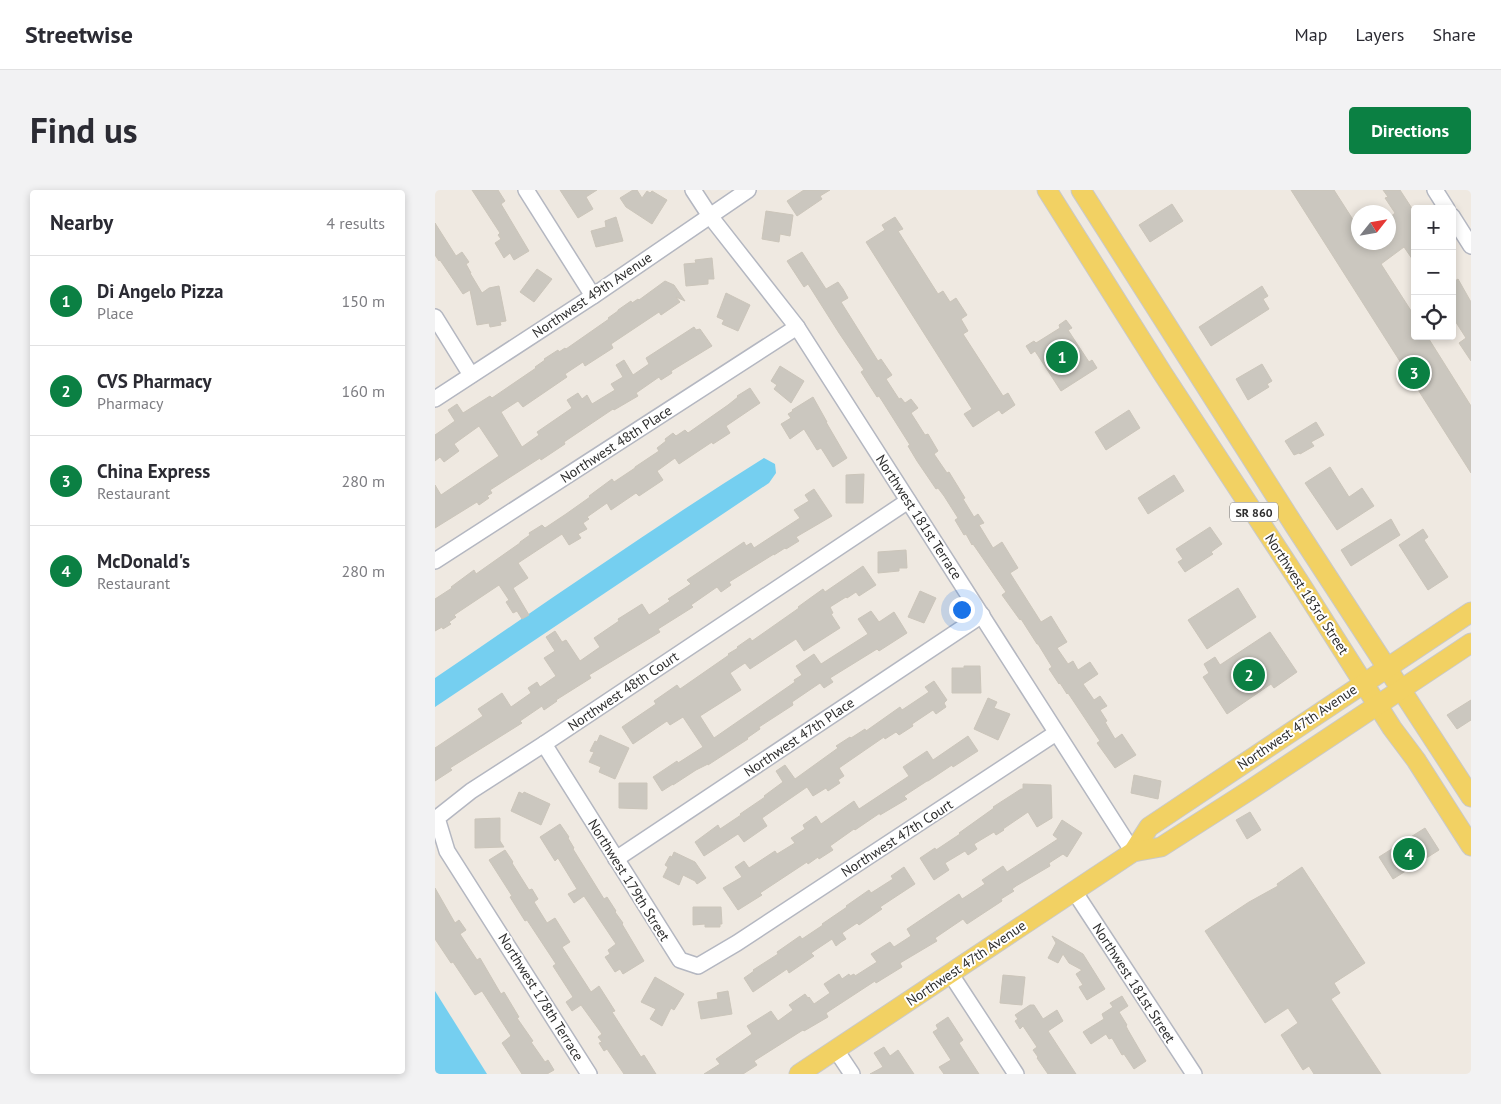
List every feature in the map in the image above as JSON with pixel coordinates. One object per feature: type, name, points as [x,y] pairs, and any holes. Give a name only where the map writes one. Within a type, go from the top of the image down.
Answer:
[{"type":"main road","name":"Northwest 183rd Street","points":[[1047,190],[1392,728],[1416,760],[1471,846]]},
{"type":"main road","name":"Northwest 183rd Street","points":[[1081,190],[1197,374],[1471,798]]},
{"type":"main road","points":[[1143,342],[1176,366],[1187,372],[1197,374]]},
{"type":"main road","points":[[1185,407],[1197,405],[1207,407],[1229,423]]},
{"type":"main road","name":"Northwest 47th Avenue","points":[[799,1074],[1133,852],[1149,827],[1471,612]]},
{"type":"main road","name":"Northwest 47th Avenue","points":[[1133,852],[1161,847],[1471,643]]},
{"type":"street","points":[[526,190],[593,296]]},
{"type":"street","name":"Northwest 181st Terrace","points":[[693,190],[710,216],[797,327],[1133,852]]},
{"type":"street","name":"Northwest 49th Avenue","points":[[435,399],[593,296],[748,190]]},
{"type":"street","points":[[1435,190],[1444,205]]},
{"type":"street","points":[[1456,222],[1471,246]]},
{"type":"street","points":[[435,317],[471,375]]},
{"type":"street","name":"Northwest 48th Place","points":[[435,561],[797,327]]},
{"type":"street","name":"Northwest 48th Court","points":[[492,920],[447,851],[437,818],[471,792],[908,501]]},
{"type":"street","name":"Northwest 47th Place","points":[[616,859],[982,615]]},
{"type":"street","name":"Northwest 47th Court","points":[[737,943],[1056,733]]},
{"type":"street","name":"Northwest 179th Street","points":[[544,744],[680,960],[698,966],[737,943]]},
{"type":"street","name":"Northwest 181st Street","points":[[1074,892],[1194,1074]]},
{"type":"street","name":"Northwest 178th Terrace","points":[[492,920],[589,1074]]},
{"type":"street","points":[[950,974],[1016,1074]]},
{"type":"street","points":[[836,1050],[852,1074]]},
{"type":"water","points":[[764,458],[775,464],[776,473],[769,483],[435,707],[435,678],[639,539]]},
{"type":"water","points":[[435,991],[487,1074],[435,1074]]},
{"type":"building","points":[[472,190],[498,190],[505,201],[501,204],[529,251],[514,260],[510,253],[504,258],[495,243],[501,239],[498,235],[500,233]]},
{"type":"building","points":[[560,190],[597,190],[586,197],[593,209],[578,218]]},
{"type":"building","points":[[633,190],[637,190],[642,198],[647,191],[650,193],[652,191],[667,200],[652,224],[626,207],[620,198]]},
{"type":"building","points":[[804,190],[830,190],[820,196],[822,199],[797,216],[787,201]]},
{"type":"building","points":[[1291,190],[1334,190],[1351,217],[1351,250],[1396,250],[1396,205],[1390,205],[1385,198],[1388,197],[1383,190],[1400,190],[1411,207],[1411,257],[1404,247],[1381,264],[1411,311],[1411,340],[1430,340],[1471,406],[1471,473]]},
{"type":"building","points":[[1172,204],[1183,221],[1150,242],[1139,225]]},
{"type":"building","points":[[766,211],[793,215],[790,236],[780,234],[779,242],[762,239]]},
{"type":"building","points":[[616,217],[623,241],[596,247],[591,231],[606,227],[605,221]]},
{"type":"building","points":[[895,217],[903,229],[898,231],[938,294],[943,291],[950,302],[956,298],[967,315],[961,319],[968,331],[963,334],[1003,396],[1008,393],[1015,405],[1002,414],[999,410],[973,427],[964,414],[972,409],[866,242],[885,230],[882,225]]},
{"type":"building","points":[[435,223],[456,256],[462,252],[469,262],[466,264],[482,293],[489,288],[499,286],[506,321],[500,322],[501,325],[490,327],[489,323],[477,325],[470,290],[463,294],[435,255]]},
{"type":"building","points":[[802,252],[826,289],[838,282],[843,289],[848,298],[841,302],[878,361],[881,359],[892,375],[886,379],[899,399],[901,398],[905,403],[911,399],[918,408],[911,413],[925,435],[928,434],[938,451],[934,454],[947,473],[949,472],[974,517],[978,514],[984,523],[979,525],[993,548],[1002,542],[1018,568],[1010,573],[1041,622],[1051,616],[1067,642],[1057,648],[1068,664],[1073,661],[1078,670],[1090,662],[1098,674],[1083,684],[1094,700],[1100,696],[1107,706],[1100,710],[1115,739],[1122,734],[1136,755],[1115,768],[1097,743],[1100,741],[1068,693],[1049,669],[1052,667],[1038,644],[1002,595],[1006,592],[966,534],[964,535],[955,520],[958,518],[917,461],[908,446],[910,445],[879,396],[877,397],[861,372],[864,370],[808,284],[804,287],[787,261]]},
{"type":"building","points":[[712,258],[714,279],[708,279],[708,284],[686,286],[684,264],[696,263],[695,260]]},
{"type":"building","points":[[537,269],[552,279],[534,302],[520,292]]},
{"type":"building","points":[[1458,279],[1471,302],[1471,361],[1459,343],[1466,338],[1456,322],[1456,280]]},
{"type":"building","points":[[665,281],[674,285],[685,301],[676,297],[680,302],[661,315],[659,312],[611,344],[613,348],[585,366],[583,362],[565,374],[567,377],[523,407],[518,401],[501,412],[522,447],[539,435],[537,432],[572,408],[567,400],[578,393],[582,399],[587,395],[592,404],[615,390],[611,384],[623,377],[616,365],[624,360],[633,375],[649,364],[646,358],[694,327],[696,330],[700,329],[712,346],[671,371],[672,373],[661,380],[659,377],[636,393],[638,396],[613,409],[541,460],[540,458],[490,490],[492,493],[487,496],[489,498],[479,505],[477,502],[435,528],[435,485],[441,495],[499,456],[479,426],[454,444],[459,451],[444,462],[440,457],[435,461],[435,435],[455,421],[448,410],[457,404],[463,413],[490,396],[492,398],[536,368],[544,359],[558,350],[559,352],[566,349],[631,301],[632,303],[639,300]]},
{"type":"building","points":[[1262,286],[1268,296],[1263,299],[1269,309],[1211,346],[1199,327]]},
{"type":"building","points":[[726,293],[750,305],[738,331],[722,324],[724,320],[717,317]]},
{"type":"building","points":[[1066,320],[1072,328],[1068,330],[1089,362],[1092,360],[1097,368],[1061,391],[1035,351],[1031,354],[1026,346],[1034,341],[1036,343],[1060,328],[1059,325]]},
{"type":"building","points":[[1262,364],[1272,381],[1267,384],[1269,387],[1248,400],[1236,379]]},
{"type":"building","points":[[780,366],[804,381],[791,403],[774,389],[777,385],[771,381]]},
{"type":"building","points":[[750,388],[760,403],[726,426],[730,433],[713,444],[712,442],[679,464],[675,458],[657,471],[663,480],[639,496],[636,493],[611,510],[607,503],[587,517],[589,519],[583,523],[587,529],[578,534],[581,538],[569,545],[562,534],[518,563],[528,578],[513,588],[529,615],[522,619],[517,611],[513,613],[506,602],[509,600],[499,585],[454,615],[456,617],[449,622],[451,624],[435,631],[435,599],[474,570],[476,574],[520,543],[530,535],[529,533],[542,525],[545,528],[590,497],[612,479],[614,482],[635,468],[659,451],[657,448],[673,433],[676,436],[685,430],[688,433]]},
{"type":"building","points":[[813,397],[847,458],[833,467],[821,448],[817,450],[804,429],[790,439],[781,424],[791,418],[788,414],[792,410]]},
{"type":"building","points":[[1129,410],[1140,428],[1106,450],[1095,432]]},
{"type":"building","points":[[1316,422],[1324,435],[1311,442],[1314,446],[1300,454],[1294,455],[1285,441]]},
{"type":"building","points":[[1330,467],[1349,497],[1362,488],[1374,506],[1337,530],[1305,483]]},
{"type":"building","points":[[864,474],[863,503],[846,503],[846,475]]},
{"type":"building","points":[[1174,475],[1184,491],[1148,514],[1138,498]]},
{"type":"building","points":[[814,489],[832,516],[796,537],[799,541],[729,582],[731,585],[721,592],[717,587],[691,605],[693,607],[658,629],[660,632],[589,675],[591,678],[556,700],[544,710],[542,706],[520,721],[522,723],[450,768],[452,770],[435,781],[435,748],[483,716],[478,709],[502,693],[511,707],[531,693],[528,688],[537,682],[540,687],[556,676],[544,658],[555,651],[546,637],[555,631],[562,642],[566,640],[580,661],[600,647],[594,638],[619,621],[618,619],[642,604],[649,615],[670,601],[668,599],[691,584],[687,580],[744,542],[746,546],[751,543],[754,548],[800,518],[794,510],[809,501],[805,495]]},
{"type":"building","points":[[1391,519],[1400,535],[1351,566],[1341,550]]},
{"type":"building","points":[[1210,527],[1222,544],[1211,552],[1213,554],[1185,572],[1178,562],[1183,559],[1176,549]]},
{"type":"building","points":[[1423,529],[1428,537],[1424,540],[1448,577],[1428,590],[1399,545]]},
{"type":"building","points":[[906,550],[907,568],[899,568],[899,571],[878,573],[878,552]]},
{"type":"building","points":[[863,566],[876,585],[859,596],[856,592],[830,607],[833,613],[831,614],[840,628],[804,651],[796,639],[750,669],[745,663],[730,673],[741,690],[700,716],[714,738],[795,682],[794,680],[802,675],[796,666],[814,654],[821,664],[868,634],[858,619],[871,611],[879,622],[894,612],[907,633],[830,678],[833,682],[824,688],[820,683],[792,702],[793,705],[759,727],[760,729],[748,739],[708,765],[696,770],[662,791],[653,777],[703,747],[683,717],[670,725],[667,721],[633,744],[622,727],[656,704],[654,701],[677,685],[680,689],[750,638],[752,641],[823,589],[825,592]]},
{"type":"building","points":[[1238,588],[1256,617],[1207,649],[1188,620]]},
{"type":"building","points":[[920,591],[936,598],[924,623],[908,617]]},
{"type":"building","points":[[1270,632],[1297,672],[1274,688],[1271,684],[1227,714],[1203,677],[1209,673],[1204,664],[1215,657],[1220,665]]},
{"type":"building","points":[[964,666],[980,666],[981,693],[952,693],[952,668],[964,668]]},
{"type":"building","points":[[934,681],[947,700],[944,703],[946,707],[936,714],[933,710],[899,735],[896,732],[885,739],[884,737],[839,768],[844,776],[838,780],[840,783],[828,791],[826,788],[813,796],[807,787],[762,818],[767,826],[744,842],[738,834],[704,856],[695,842],[718,825],[720,829],[741,815],[783,782],[776,771],[785,765],[795,779],[838,748],[836,746],[865,729],[866,731],[900,707],[902,710],[929,692],[925,687]]},
{"type":"building","points":[[988,698],[997,702],[994,708],[1010,714],[998,740],[974,729]]},
{"type":"building","points":[[1471,700],[1471,720],[1457,729],[1447,715]]},
{"type":"building","points":[[600,735],[629,748],[615,779],[599,772],[601,767],[589,762],[594,752],[590,751]]},
{"type":"building","points":[[968,736],[978,751],[953,767],[952,765],[904,796],[907,799],[854,829],[830,846],[833,850],[819,859],[818,857],[808,864],[807,862],[738,910],[723,888],[742,877],[735,867],[744,861],[749,868],[775,851],[777,854],[795,843],[791,838],[805,829],[803,825],[816,816],[821,824],[854,801],[859,809],[909,776],[903,767],[927,751],[933,760]]},
{"type":"building","points":[[1134,775],[1161,781],[1158,799],[1131,793]]},
{"type":"building","points":[[619,783],[647,783],[647,809],[619,808]]},
{"type":"building","points":[[1023,784],[1051,785],[1052,818],[1037,827],[1028,812],[996,835],[994,832],[974,844],[977,849],[968,855],[965,851],[945,863],[949,870],[934,880],[920,858],[960,834],[993,807],[1023,789]]},
{"type":"building","points":[[519,792],[523,794],[524,792],[550,804],[541,825],[511,811]]},
{"type":"building","points":[[1250,812],[1261,830],[1247,839],[1236,820]]},
{"type":"building","points":[[500,818],[500,841],[504,847],[475,848],[475,819]]},
{"type":"building","points":[[1062,820],[1082,833],[1067,857],[1063,854],[1049,863],[1050,866],[1016,886],[1012,889],[1014,891],[1001,899],[1002,901],[967,924],[963,919],[935,938],[937,941],[900,963],[902,967],[876,983],[875,981],[826,1013],[828,1017],[803,1030],[754,1061],[757,1065],[743,1074],[704,1074],[720,1064],[716,1059],[752,1034],[747,1026],[771,1011],[778,1021],[793,1010],[789,1005],[805,994],[814,1004],[830,993],[824,984],[839,974],[842,979],[849,974],[850,976],[854,974],[855,976],[877,962],[871,954],[890,942],[894,947],[911,936],[907,929],[959,894],[962,899],[985,884],[982,880],[1003,866],[1007,872],[1058,839],[1053,835]]},
{"type":"building","points":[[560,824],[604,899],[607,897],[616,911],[644,961],[623,974],[620,969],[615,972],[605,957],[610,954],[608,950],[616,944],[584,896],[574,903],[568,894],[577,889],[558,858],[555,861],[540,837]]},
{"type":"building","points":[[1425,828],[1439,850],[1393,879],[1379,857]]},
{"type":"building","points":[[505,850],[529,890],[532,889],[538,899],[534,902],[547,923],[555,918],[570,942],[562,947],[591,992],[599,986],[615,1011],[612,1012],[641,1057],[644,1055],[656,1074],[624,1074],[607,1049],[604,1051],[599,1043],[602,1042],[598,1037],[602,1034],[581,1005],[572,1011],[566,1002],[573,997],[553,966],[556,964],[527,920],[525,921],[510,897],[512,896],[489,860]]},
{"type":"building","points":[[674,852],[695,862],[706,878],[697,884],[683,875],[679,885],[663,877],[668,867],[665,865]]},
{"type":"building","points":[[904,867],[915,884],[880,907],[882,909],[859,925],[857,923],[842,933],[846,939],[836,946],[832,939],[811,953],[814,956],[789,973],[787,969],[753,992],[744,978],[753,970],[778,954],[777,952],[800,936],[802,939],[823,925],[869,890],[871,893],[893,879],[891,876]]},
{"type":"building","points":[[1302,867],[1365,963],[1334,983],[1340,993],[1331,999],[1381,1074],[1314,1074],[1309,1066],[1303,1070],[1281,1035],[1298,1023],[1288,1008],[1265,1023],[1205,931],[1249,902],[1278,886],[1277,884]]},
{"type":"building","points":[[435,888],[455,923],[459,920],[466,930],[460,934],[477,960],[480,958],[501,994],[504,992],[519,1017],[517,1018],[533,1041],[531,1042],[545,1062],[548,1060],[554,1070],[547,1074],[522,1074],[502,1043],[511,1036],[482,991],[475,995],[435,939]]},
{"type":"building","points":[[693,907],[721,907],[722,924],[720,924],[720,927],[705,927],[705,924],[693,925]]},
{"type":"building","points":[[1052,936],[1083,954],[1105,989],[1087,1000],[1079,987],[1083,985],[1076,974],[1082,970],[1069,963],[1063,954],[1058,963],[1048,958],[1056,943]]},
{"type":"building","points":[[1003,975],[1025,977],[1022,1005],[1000,1003]]},
{"type":"building","points":[[655,977],[684,994],[674,1010],[671,1008],[662,1026],[650,1019],[656,1009],[641,1002]]},
{"type":"building","points":[[728,991],[732,1014],[701,1019],[698,1002],[718,999],[717,993]]},
{"type":"building","points":[[1122,996],[1128,1006],[1119,1012],[1146,1061],[1134,1069],[1124,1054],[1122,1055],[1112,1038],[1109,1039],[1106,1034],[1091,1044],[1083,1032],[1104,1019],[1102,1014],[1113,1007],[1110,1003]]},
{"type":"building","points":[[1030,1005],[1034,1005],[1043,1019],[1057,1010],[1063,1021],[1048,1031],[1076,1074],[1048,1074],[1037,1058],[1033,1050],[1037,1047],[1023,1026],[1020,1029],[1015,1021],[1018,1019],[1015,1015]]},
{"type":"building","points":[[948,1017],[963,1040],[959,1043],[979,1074],[944,1074],[939,1067],[951,1060],[933,1032],[938,1029],[936,1025]]},
{"type":"building","points":[[884,1047],[890,1056],[898,1050],[914,1074],[870,1074],[883,1067],[874,1053]]},
{"type":"place","name":"Di Angelo Pizza","points":[[1062,357]]},
{"type":"place","name":"China Express","points":[[1414,373]]},
{"type":"place","name":"CVS Pharmacy","points":[[1249,675]]},
{"type":"place","name":"McDonald's","points":[[1409,854]]}]
